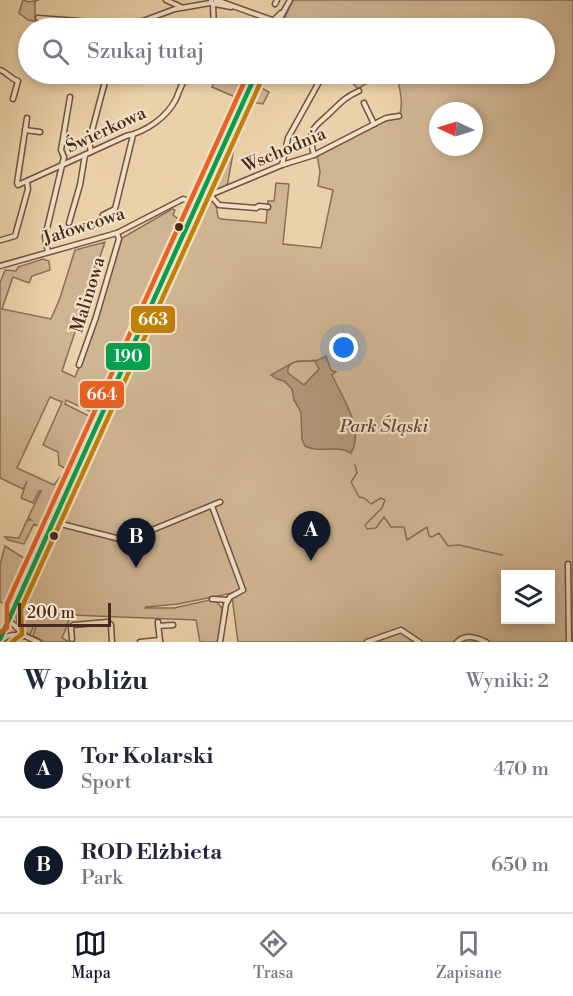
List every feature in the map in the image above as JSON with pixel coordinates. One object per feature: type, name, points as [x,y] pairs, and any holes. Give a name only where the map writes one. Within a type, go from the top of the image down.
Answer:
[{"type":"street","points":[[166,0],[182,8]]},
{"type":"street","points":[[278,18],[290,0]]},
{"type":"street","points":[[213,2],[214,18]]},
{"type":"street","points":[[153,18],[182,8],[213,2],[262,18]]},
{"type":"street","points":[[0,70],[18,81],[13,99]]},
{"type":"street","points":[[91,152],[89,142],[104,84]]},
{"type":"street","name":"Świerkowa","points":[[48,252],[45,237],[62,166],[133,135],[165,114],[174,102],[182,84]]},
{"type":"street","points":[[0,640],[3,626],[53,522],[252,84]]},
{"type":"street","points":[[282,165],[286,144],[293,128],[318,84]]},
{"type":"street","points":[[314,155],[311,137],[318,122],[345,98],[359,91]]},
{"type":"street","points":[[27,118],[18,185],[62,166],[64,157],[61,150],[70,97]]},
{"type":"street","points":[[364,103],[374,124]]},
{"type":"street","name":"Wschodnia","points":[[210,195],[282,165],[314,155],[386,118],[399,116]]},
{"type":"street","points":[[25,130],[40,132]]},
{"type":"street","points":[[103,214],[114,211],[133,135]]},
{"type":"street","points":[[69,223],[85,155]]},
{"type":"street","points":[[1,240],[15,236],[28,189],[27,182]]},
{"type":"street","points":[[203,193],[210,195],[219,205],[268,207]]},
{"type":"street","name":"Jałowcowa","points":[[0,266],[117,233],[182,200],[198,204]]},
{"type":"street","name":"Malinowa","points":[[79,364],[109,274],[119,239],[117,233]]},
{"type":"street","points":[[53,522],[120,539],[130,539],[220,502]]},
{"type":"street","points":[[212,506],[243,587],[242,591],[228,600],[212,599]]},
{"type":"street","points":[[568,564],[569,642]]},
{"type":"street","points":[[220,642],[223,614],[228,600]]},
{"type":"street","points":[[11,634],[14,626],[12,611]]},
{"type":"street","points":[[72,639],[73,625],[108,622],[111,626],[112,642]]},
{"type":"street","points":[[140,642],[160,641],[158,624],[173,625]]},
{"type":"street","points":[[3,626],[14,626],[25,636]]},
{"type":"street","points":[[3,626],[11,634]]},
{"type":"street","points":[[367,642],[403,630],[418,642]]},
{"type":"street","points":[[0,640],[11,634],[25,636],[38,642]]},
{"type":"street","points":[[457,642],[463,638],[474,637],[486,642]]},
{"type":"green space","points":[[23,0],[29,2],[39,0],[35,1],[35,18],[25,18],[19,13]]},
{"type":"green space","name":"Park Śląski","points":[[293,0],[573,0],[573,642],[238,642],[232,597],[243,591],[212,505],[130,538],[116,537],[58,520],[205,199],[210,198],[216,205],[218,217],[221,219],[266,223],[268,201],[274,201],[276,183],[289,184],[283,244],[321,248],[333,190],[318,186],[320,172],[317,155],[386,119],[399,118],[401,101],[398,84],[555,84],[555,18],[285,18]]},
{"type":"green space","points":[[213,84],[249,84],[231,123],[227,122],[235,97],[212,87]]},
{"type":"green space","points":[[256,84],[259,84],[258,86],[269,92],[263,104],[250,102],[237,131],[227,187],[220,190],[219,188],[211,193],[209,189]]},
{"type":"green space","points":[[353,84],[366,84],[358,89]]},
{"type":"green space","points":[[172,209],[175,210],[173,215],[180,220],[96,414],[66,400],[65,404],[95,419],[71,472],[59,465],[58,452],[43,445],[62,402],[50,397],[17,468],[54,485],[60,477],[66,479],[36,547],[35,549],[32,546],[40,527],[34,524],[24,544],[8,540],[5,537],[19,538],[27,520],[31,520],[28,518],[41,491],[33,503],[21,498],[27,481],[23,489],[0,478],[0,283],[5,270],[16,271],[18,267],[43,259],[49,261],[50,270],[32,276],[29,283],[13,277],[2,309],[51,319],[75,250],[105,242],[62,371],[75,377],[87,348],[122,238]]},
{"type":"green space","points":[[212,507],[242,591],[145,608],[174,608],[214,599],[222,608],[219,642],[200,642],[196,620],[71,615],[62,638],[69,642],[45,642],[33,636],[36,626],[34,625],[30,635],[18,625],[16,617],[18,607],[20,602],[22,603],[56,525],[128,542]]},
{"type":"green space","points":[[5,546],[30,562],[9,606],[0,602],[0,565]]},
{"type":"shaded area","points":[[326,356],[331,370],[336,372],[332,375],[354,424],[355,444],[351,453],[340,449],[317,449],[305,446],[302,439],[301,412],[294,400],[292,389],[284,381],[271,375],[295,362],[289,366],[288,373],[304,385],[319,369],[315,361],[306,361],[318,360]]},
{"type":"waterway","points":[[355,465],[357,473],[351,482],[359,497],[371,504],[381,498],[385,500],[382,508],[365,525],[367,529],[376,528],[384,517],[391,527],[404,527],[407,540],[427,527],[429,536],[432,537],[439,533],[448,546],[459,545],[502,555]]},
{"type":"transit line","name":"664","points":[[0,632],[7,628],[7,604],[243,84]]},
{"type":"transit line","name":"190","points":[[0,639],[251,84]]},
{"type":"transit line","name":"663","points":[[12,642],[22,634],[21,609],[260,84]]},
{"type":"place","name":"Tor Kolarski","points":[[311,561]]},
{"type":"place","name":"ROD Elżbieta","points":[[136,568]]}]
